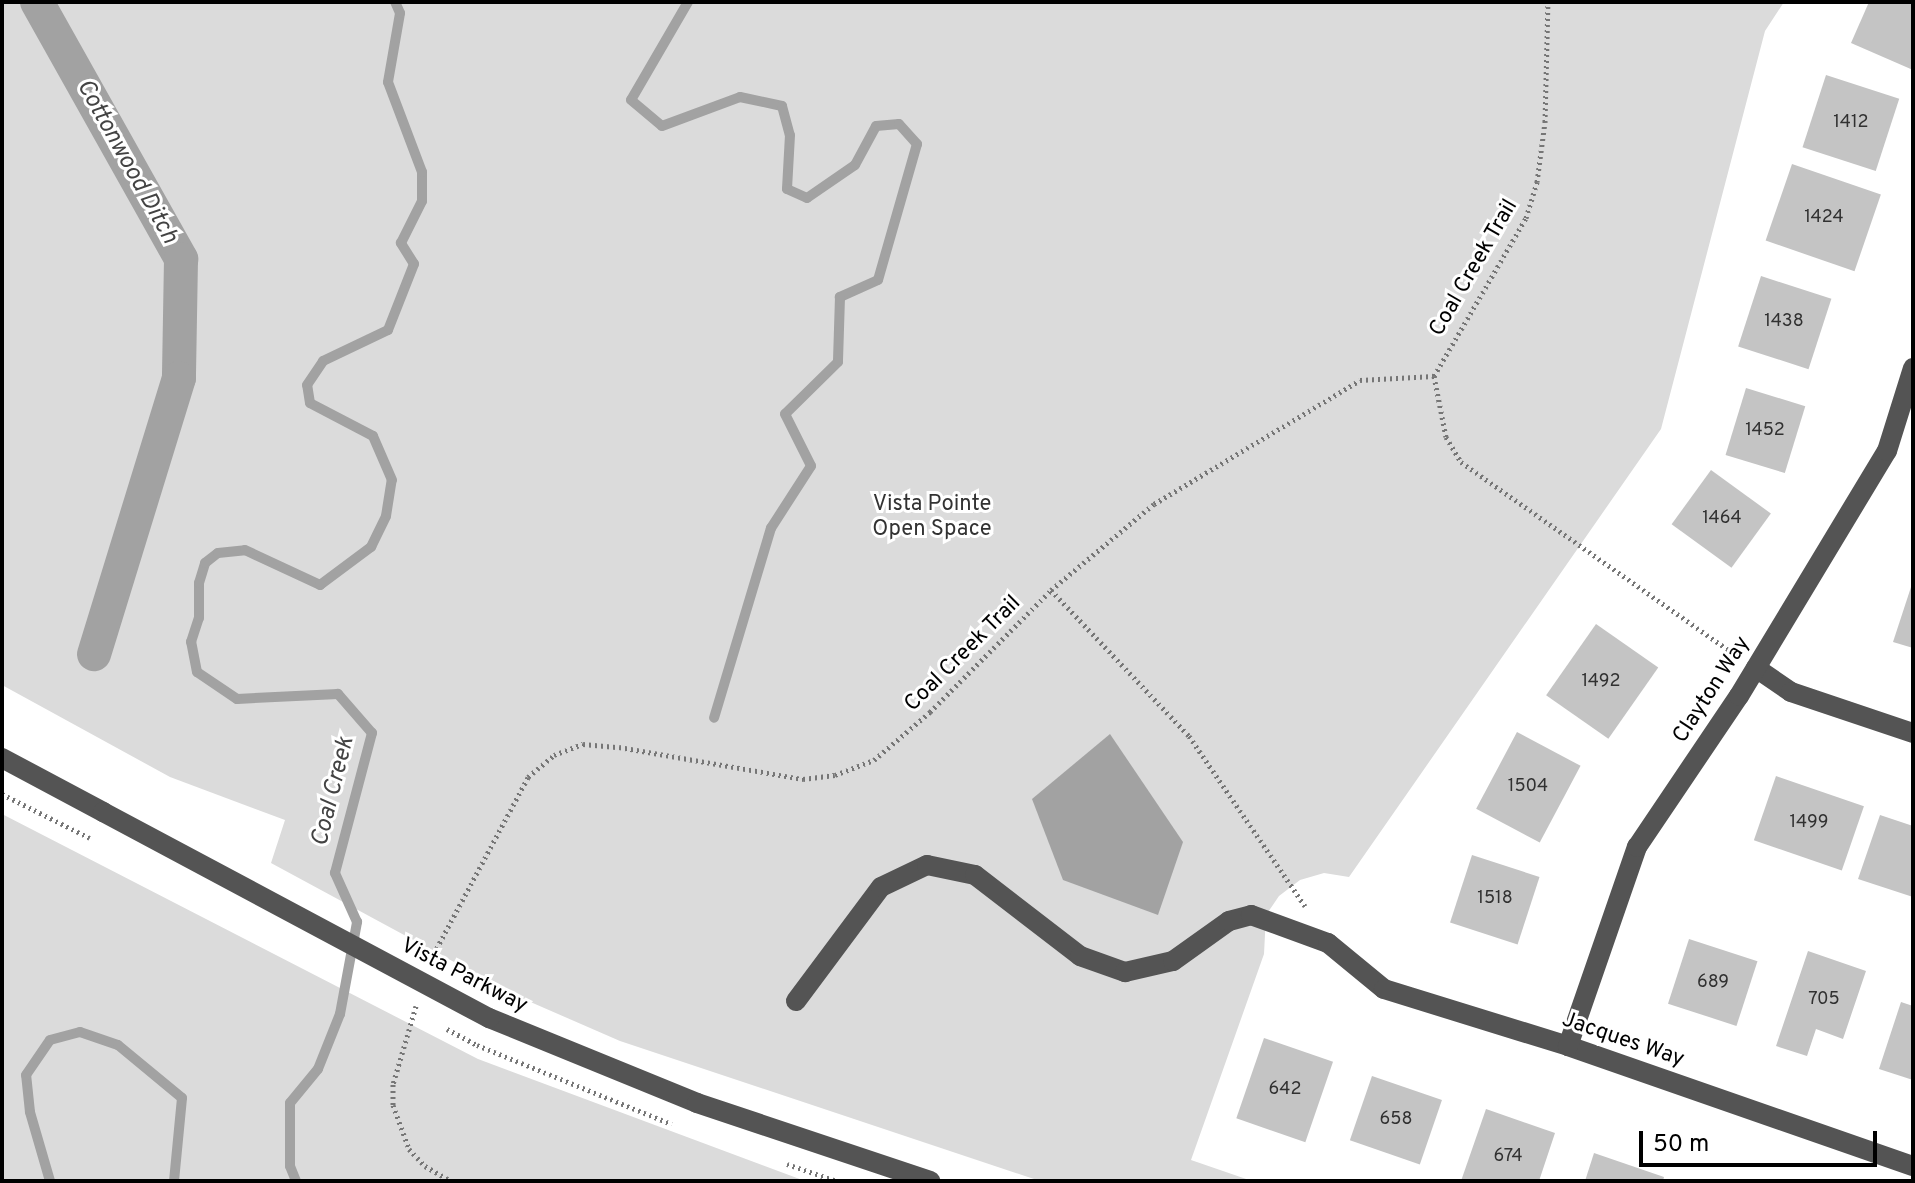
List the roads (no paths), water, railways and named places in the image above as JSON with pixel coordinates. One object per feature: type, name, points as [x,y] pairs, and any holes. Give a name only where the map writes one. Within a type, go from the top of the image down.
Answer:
[{"type":"street","name":"Clayton Way","points":[[1568,1046],[1637,847],[1756,668],[1887,451],[1913,368]]},
{"type":"street","points":[[1756,668],[1791,692],[1913,733]]},
{"type":"street","name":"Vista Parkway","points":[[2,758],[489,1018],[697,1103],[930,1181]]},
{"type":"street","name":"Jacques Way","points":[[796,1001],[881,887],[927,865],[975,875],[1080,956],[1125,972],[1173,961],[1229,921],[1251,915],[1328,943],[1384,989],[1568,1046],[1913,1166]]},
{"type":"waterway","name":"Cottonwood Ditch","points":[[37,2],[181,259],[179,378],[94,654]]},
{"type":"waterway","name":"Coal Creek","points":[[296,1181],[290,1166],[290,1103],[318,1069],[340,1014],[357,922],[335,873],[372,733],[338,694],[237,699],[197,672],[191,642],[199,618],[199,583],[205,563],[218,553],[245,550],[320,585],[371,547],[386,516],[392,480],[373,436],[310,403],[307,385],[323,361],[388,330],[414,264],[401,243],[422,201],[422,172],[388,82],[400,13],[395,2]]},
{"type":"waterway","points":[[688,2],[631,100],[662,126],[740,97],[782,106],[790,135],[787,189],[807,198],[855,165],[876,126],[899,124],[917,144],[878,280],[840,297],[838,362],[785,414],[811,466],[771,528],[714,718]]},
{"type":"waterway","name":"Coal Creek","points":[[50,1181],[30,1112],[26,1075],[50,1040],[80,1032],[118,1045],[182,1098],[174,1181]]},
{"type":"park label","name":"Vista Pointe Open Space","points":[[932,516]]}]
